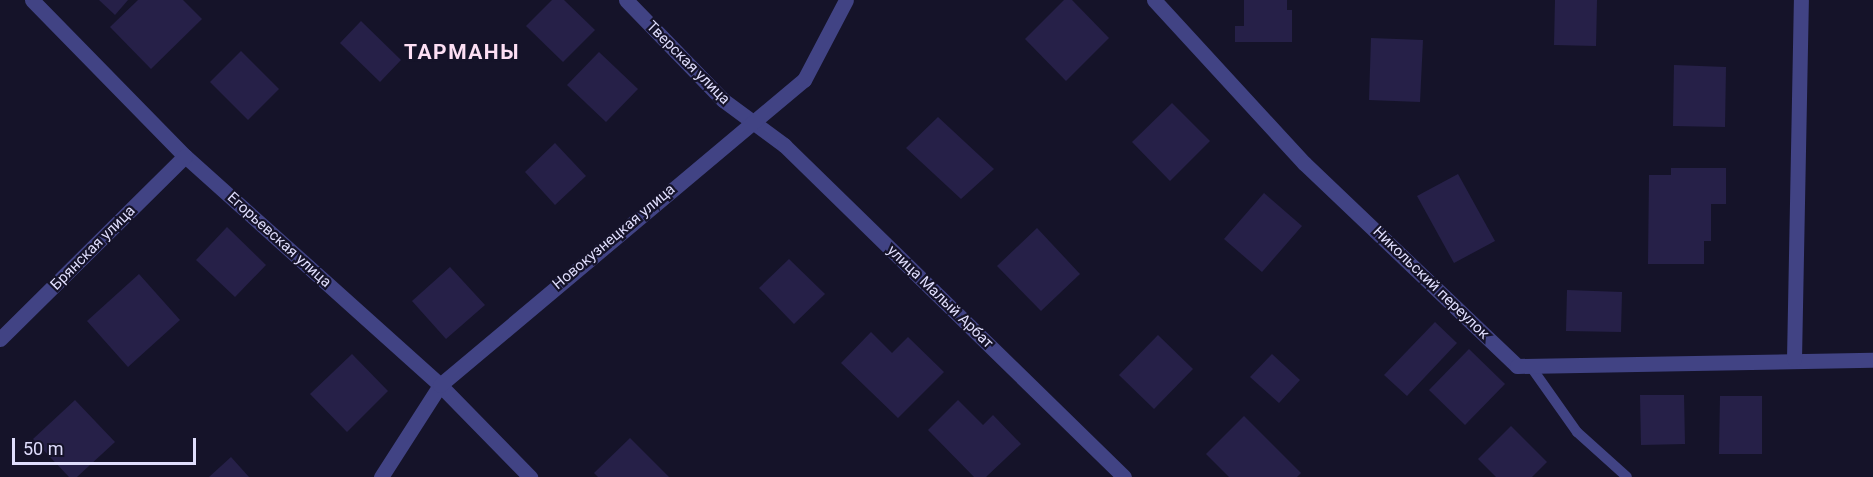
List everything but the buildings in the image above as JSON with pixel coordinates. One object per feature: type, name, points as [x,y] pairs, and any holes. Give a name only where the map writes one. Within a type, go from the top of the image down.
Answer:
[{"type":"street","name":"Егорьевская улица","points":[[32,0],[185,156],[440,385],[530,477]]},
{"type":"street","name":"Тверская улица","points":[[626,0],[752,123]]},
{"type":"street","name":"Новокузнецкая улица","points":[[381,477],[440,385],[804,80],[846,0]]},
{"type":"street","name":"Никольский переулок","points":[[1154,0],[1304,163],[1517,366],[1794,359],[1873,360]]},
{"type":"street","points":[[1794,359],[1801,0]]},
{"type":"street","name":"улица Малый Арбат","points":[[752,123],[784,145],[1124,477]]},
{"type":"street","name":"Брянская улица","points":[[0,339],[185,156]]},
{"type":"lane","points":[[1532,367],[1577,432],[1627,477]]},
{"type":"district","name":"ТАРМАНЫ","points":[[462,52]]}]
